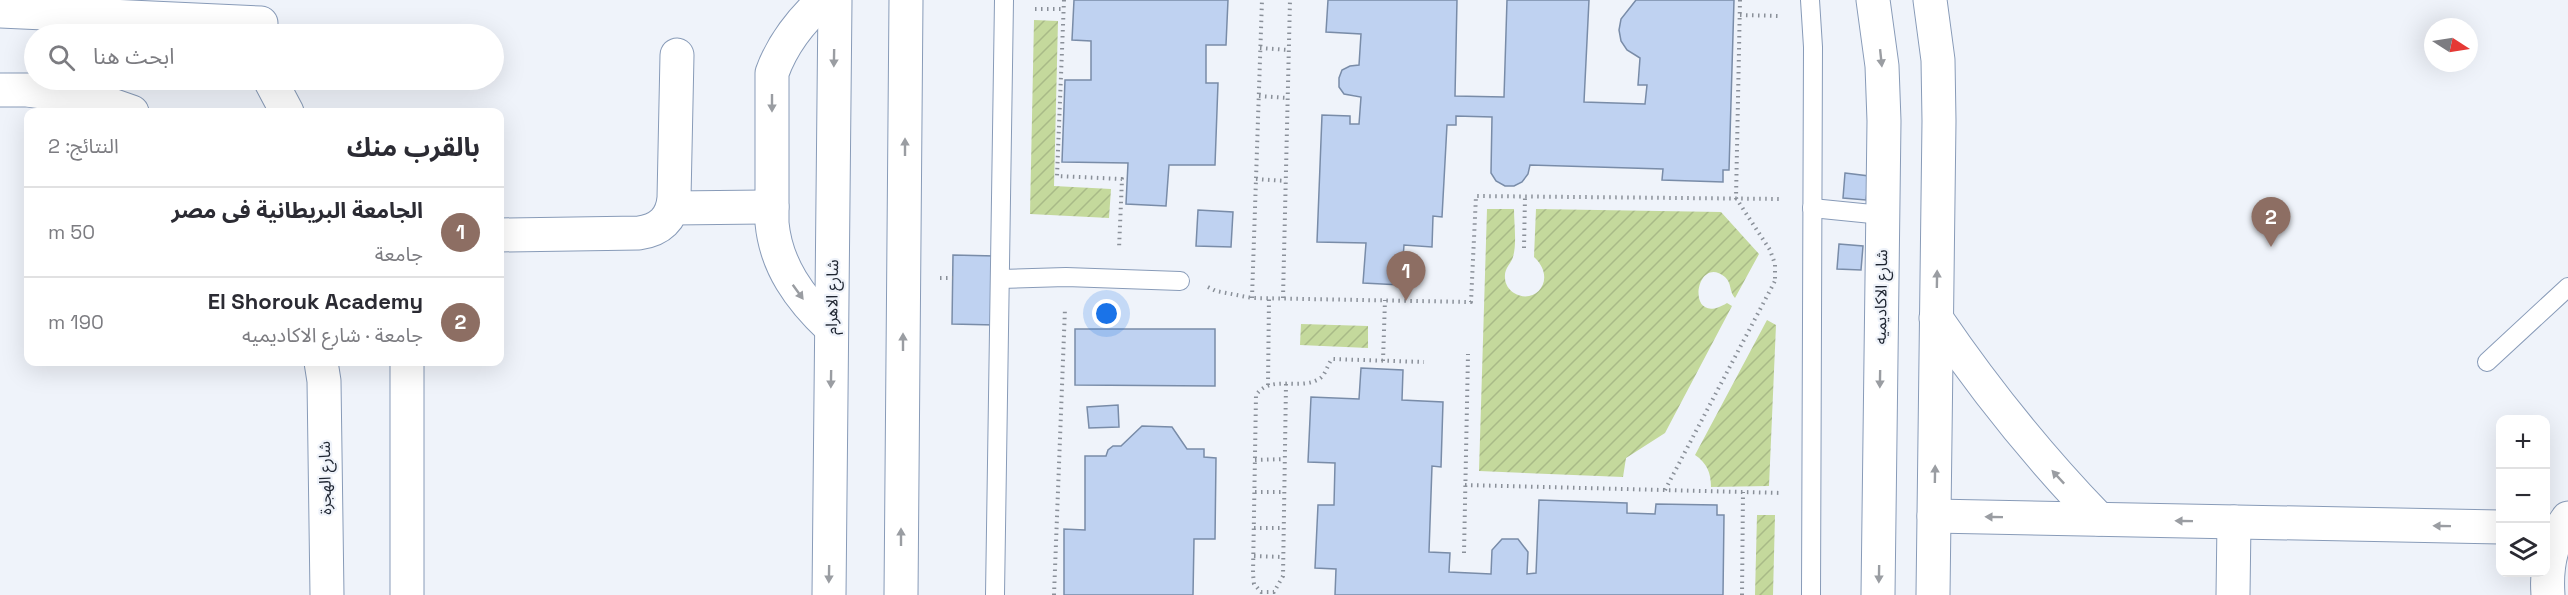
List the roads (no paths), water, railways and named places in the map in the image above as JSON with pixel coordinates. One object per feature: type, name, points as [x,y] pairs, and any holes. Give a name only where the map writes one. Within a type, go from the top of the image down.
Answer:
[{"type":"street","points":[[824,0],[802,23],[779,54],[772,73],[772,207],[774,243],[781,261],[794,286],[811,309],[831,328]]},
{"type":"street","name":"شارع الاهرام","points":[[829,595],[835,0]]},
{"type":"street","points":[[901,595],[906,0]]},
{"type":"street","name":"شارع الاكاديميه","points":[[1873,0],[1882,66],[1878,595]]},
{"type":"street","points":[[1930,0],[1938,80],[1933,595]]},
{"type":"street","points":[[0,10],[261,19]]},
{"type":"street","points":[[504,235],[650,231],[660,226],[668,218],[673,208],[677,55]]},
{"type":"street","points":[[0,90],[24,90]]},
{"type":"street","points":[[27,90],[92,98],[121,108]]},
{"type":"street","points":[[275,90],[285,108]]},
{"type":"street","points":[[673,208],[772,207]]},
{"type":"street","points":[[1936,318],[2012,423],[2099,519]]},
{"type":"street","name":"شارع الهجرة","points":[[322,366],[324,381],[327,595]]},
{"type":"street","points":[[406,366],[407,595]]},
{"type":"street","points":[[1935,516],[2496,527]]},
{"type":"street","points":[[2233,595],[2234,522]]},
{"type":"street","points":[[2548,595],[2546,570],[2558,525]]},
{"type":"lane","points":[[995,595],[1004,0]]},
{"type":"lane","points":[[1811,9],[1811,595]]},
{"type":"lane","points":[[1812,204],[1882,215]]},
{"type":"lane","points":[[1000,279],[1066,277],[1180,281]]},
{"type":"lane","points":[[2487,362],[2568,286]]},
{"type":"place","name":"El Shorouk Academy","points":[[2271,247]]},
{"type":"place","name":"الجامعة البريطانية فى مصر","points":[[1406,301]]}]
